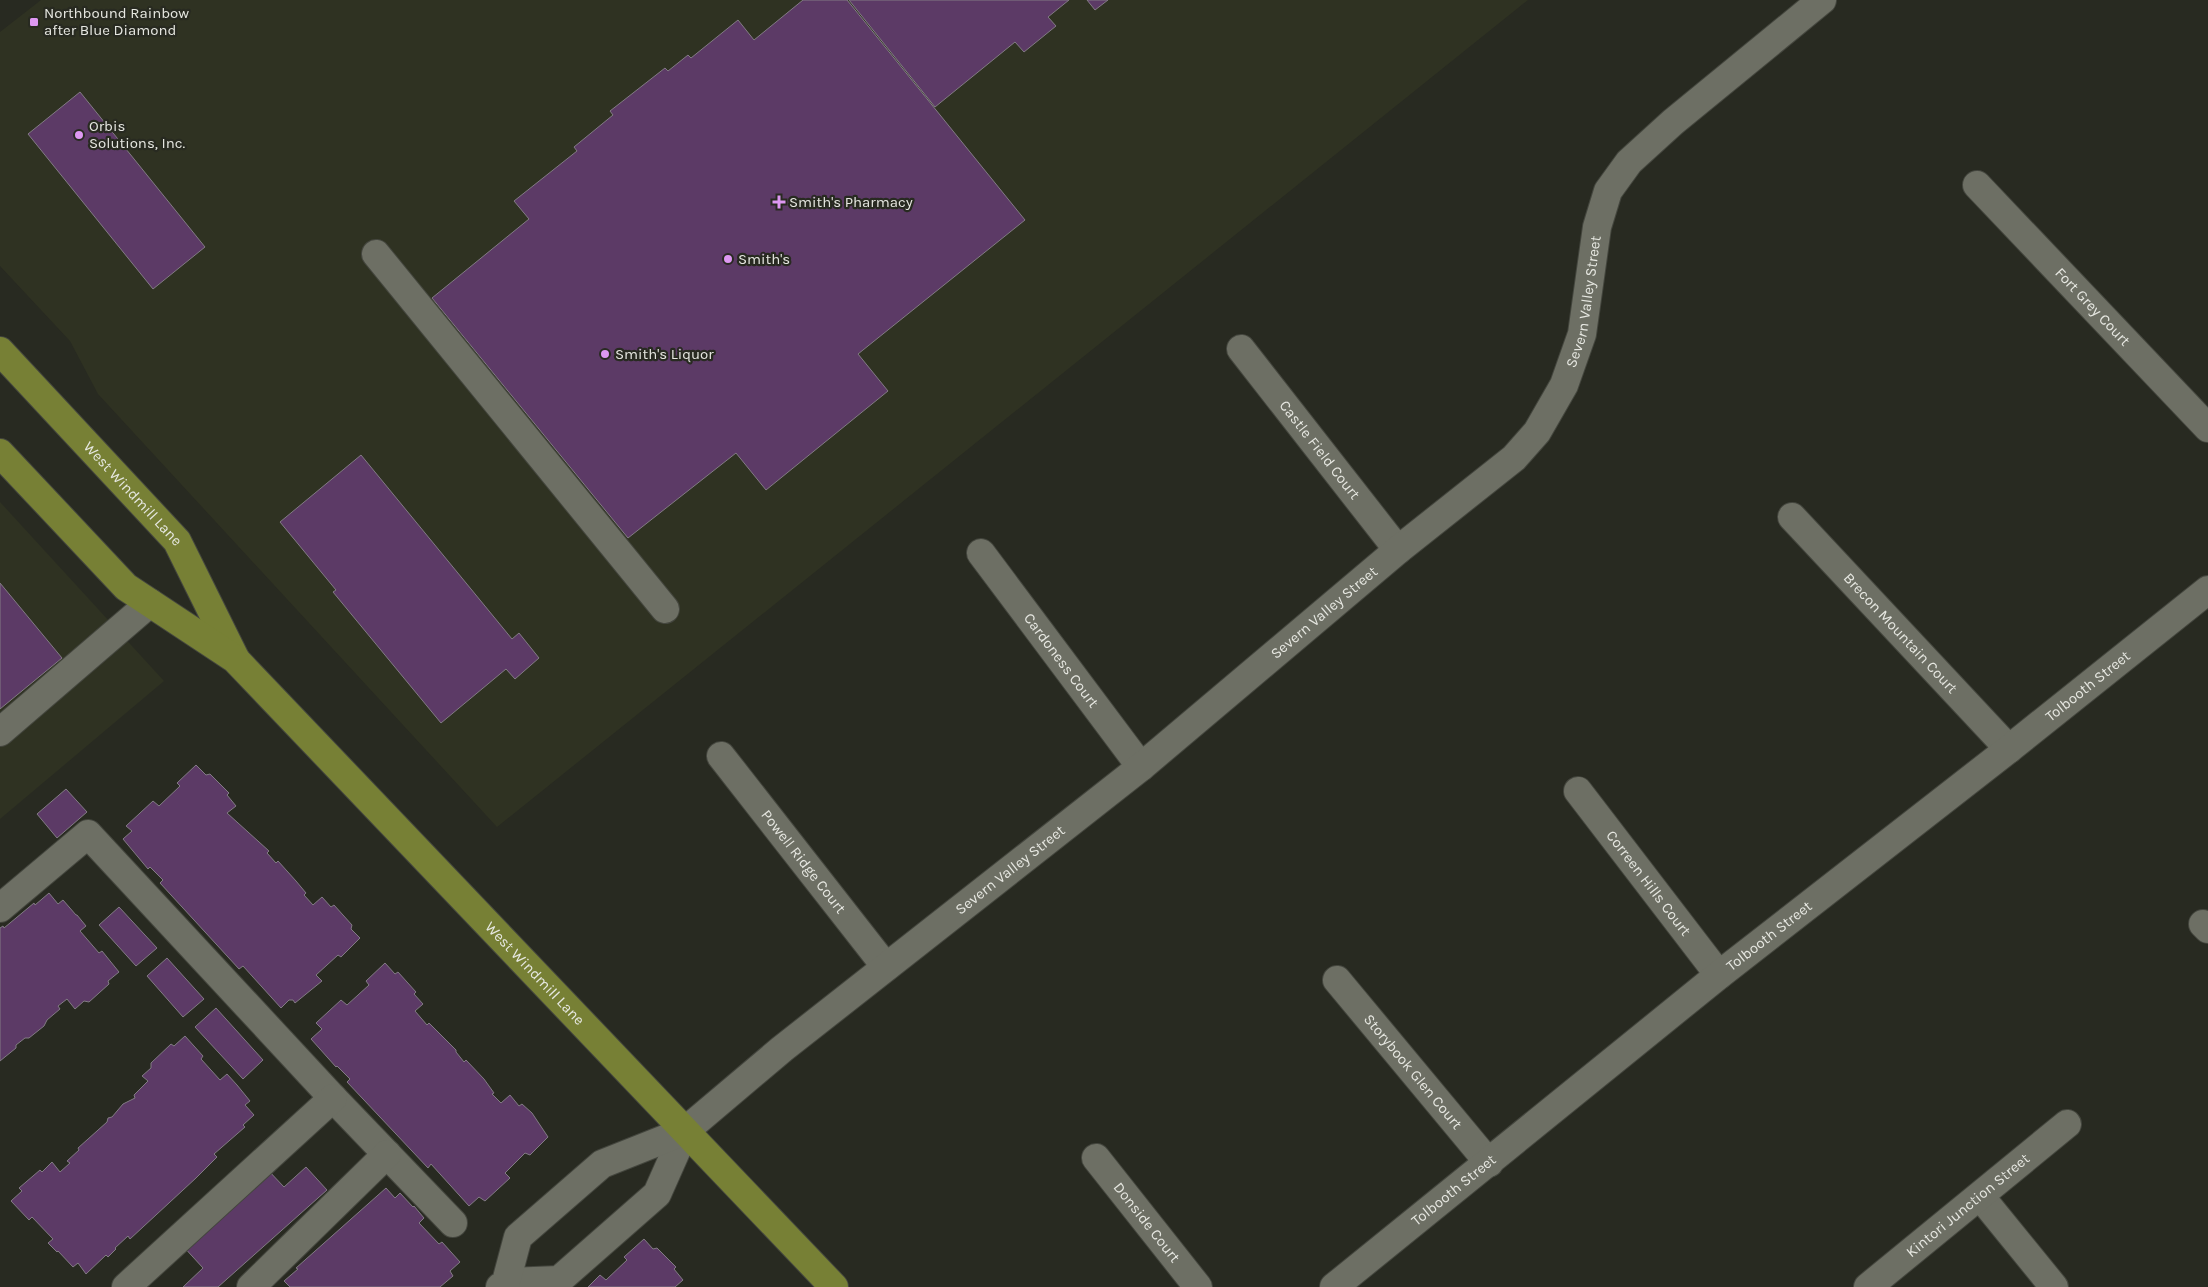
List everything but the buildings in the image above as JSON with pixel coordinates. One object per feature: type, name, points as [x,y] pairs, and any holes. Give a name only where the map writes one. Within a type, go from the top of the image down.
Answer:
[{"type":"main road","name":"West Windmill Lane","points":[[0,351],[177,541],[235,659]]},
{"type":"main road","name":"West Windmill Lane","points":[[0,453],[126,587],[235,659],[834,1287]]},
{"type":"street","name":"Severn Valley Street","points":[[686,1131],[782,1049],[1141,766],[1398,550],[1514,458],[1537,432],[1564,385],[1582,334],[1597,227],[1608,191],[1629,162],[1673,122],[1822,0]]},
{"type":"street","name":"Fort Grey Court","points":[[1977,185],[2208,428]]},
{"type":"street","points":[[376,254],[665,609]]},
{"type":"street","name":"Castle Field Court","points":[[1241,349],[1398,550]]},
{"type":"street","name":"Brecon Mountain Court","points":[[1792,517],[2009,749]]},
{"type":"street","name":"Cardoness Court","points":[[981,553],[1141,766]]},
{"type":"street","name":"Tolbooth Street","points":[[1334,1287],[1719,975],[2009,749],[2208,590]]},
{"type":"street","points":[[0,732],[150,603]]},
{"type":"street","name":"Powell Ridge Court","points":[[721,756],[886,966]]},
{"type":"street","name":"Correen Hills Court","points":[[1578,791],[1719,975]]},
{"type":"street","points":[[0,908],[88,834],[453,1223]]},
{"type":"street","name":"Storybook Glen Court","points":[[1337,980],[1489,1163]]},
{"type":"street","points":[[126,1287],[334,1098]]},
{"type":"street","name":"Kintori Junction Street","points":[[1868,1287],[2067,1124]]},
{"type":"street","points":[[686,1131],[657,1194],[559,1280],[503,1284],[518,1237],[602,1164],[686,1131]]},
{"type":"street","points":[[251,1287],[387,1154]]},
{"type":"street","name":"Donside Court","points":[[1096,1158],[1198,1287]]},
{"type":"street","points":[[1980,1196],[2054,1287]]},
{"type":"shaded area","points":[[41,0],[1528,0],[497,827],[98,394],[70,341],[0,266],[0,32]]},
{"type":"shaded area","points":[[0,502],[164,681],[0,819]]},
{"type":"place","name":"Northbound Rainbow after Blue Diamond","points":[[34,22]]},
{"type":"place","name":"Orbis Solutions, Inc.","points":[[79,135]]},
{"type":"place","name":"Smith's Pharmacy","points":[[779,202]]},
{"type":"place","name":"Smith's","points":[[728,259]]},
{"type":"place","name":"Smith's Liquor","points":[[605,354]]}]
